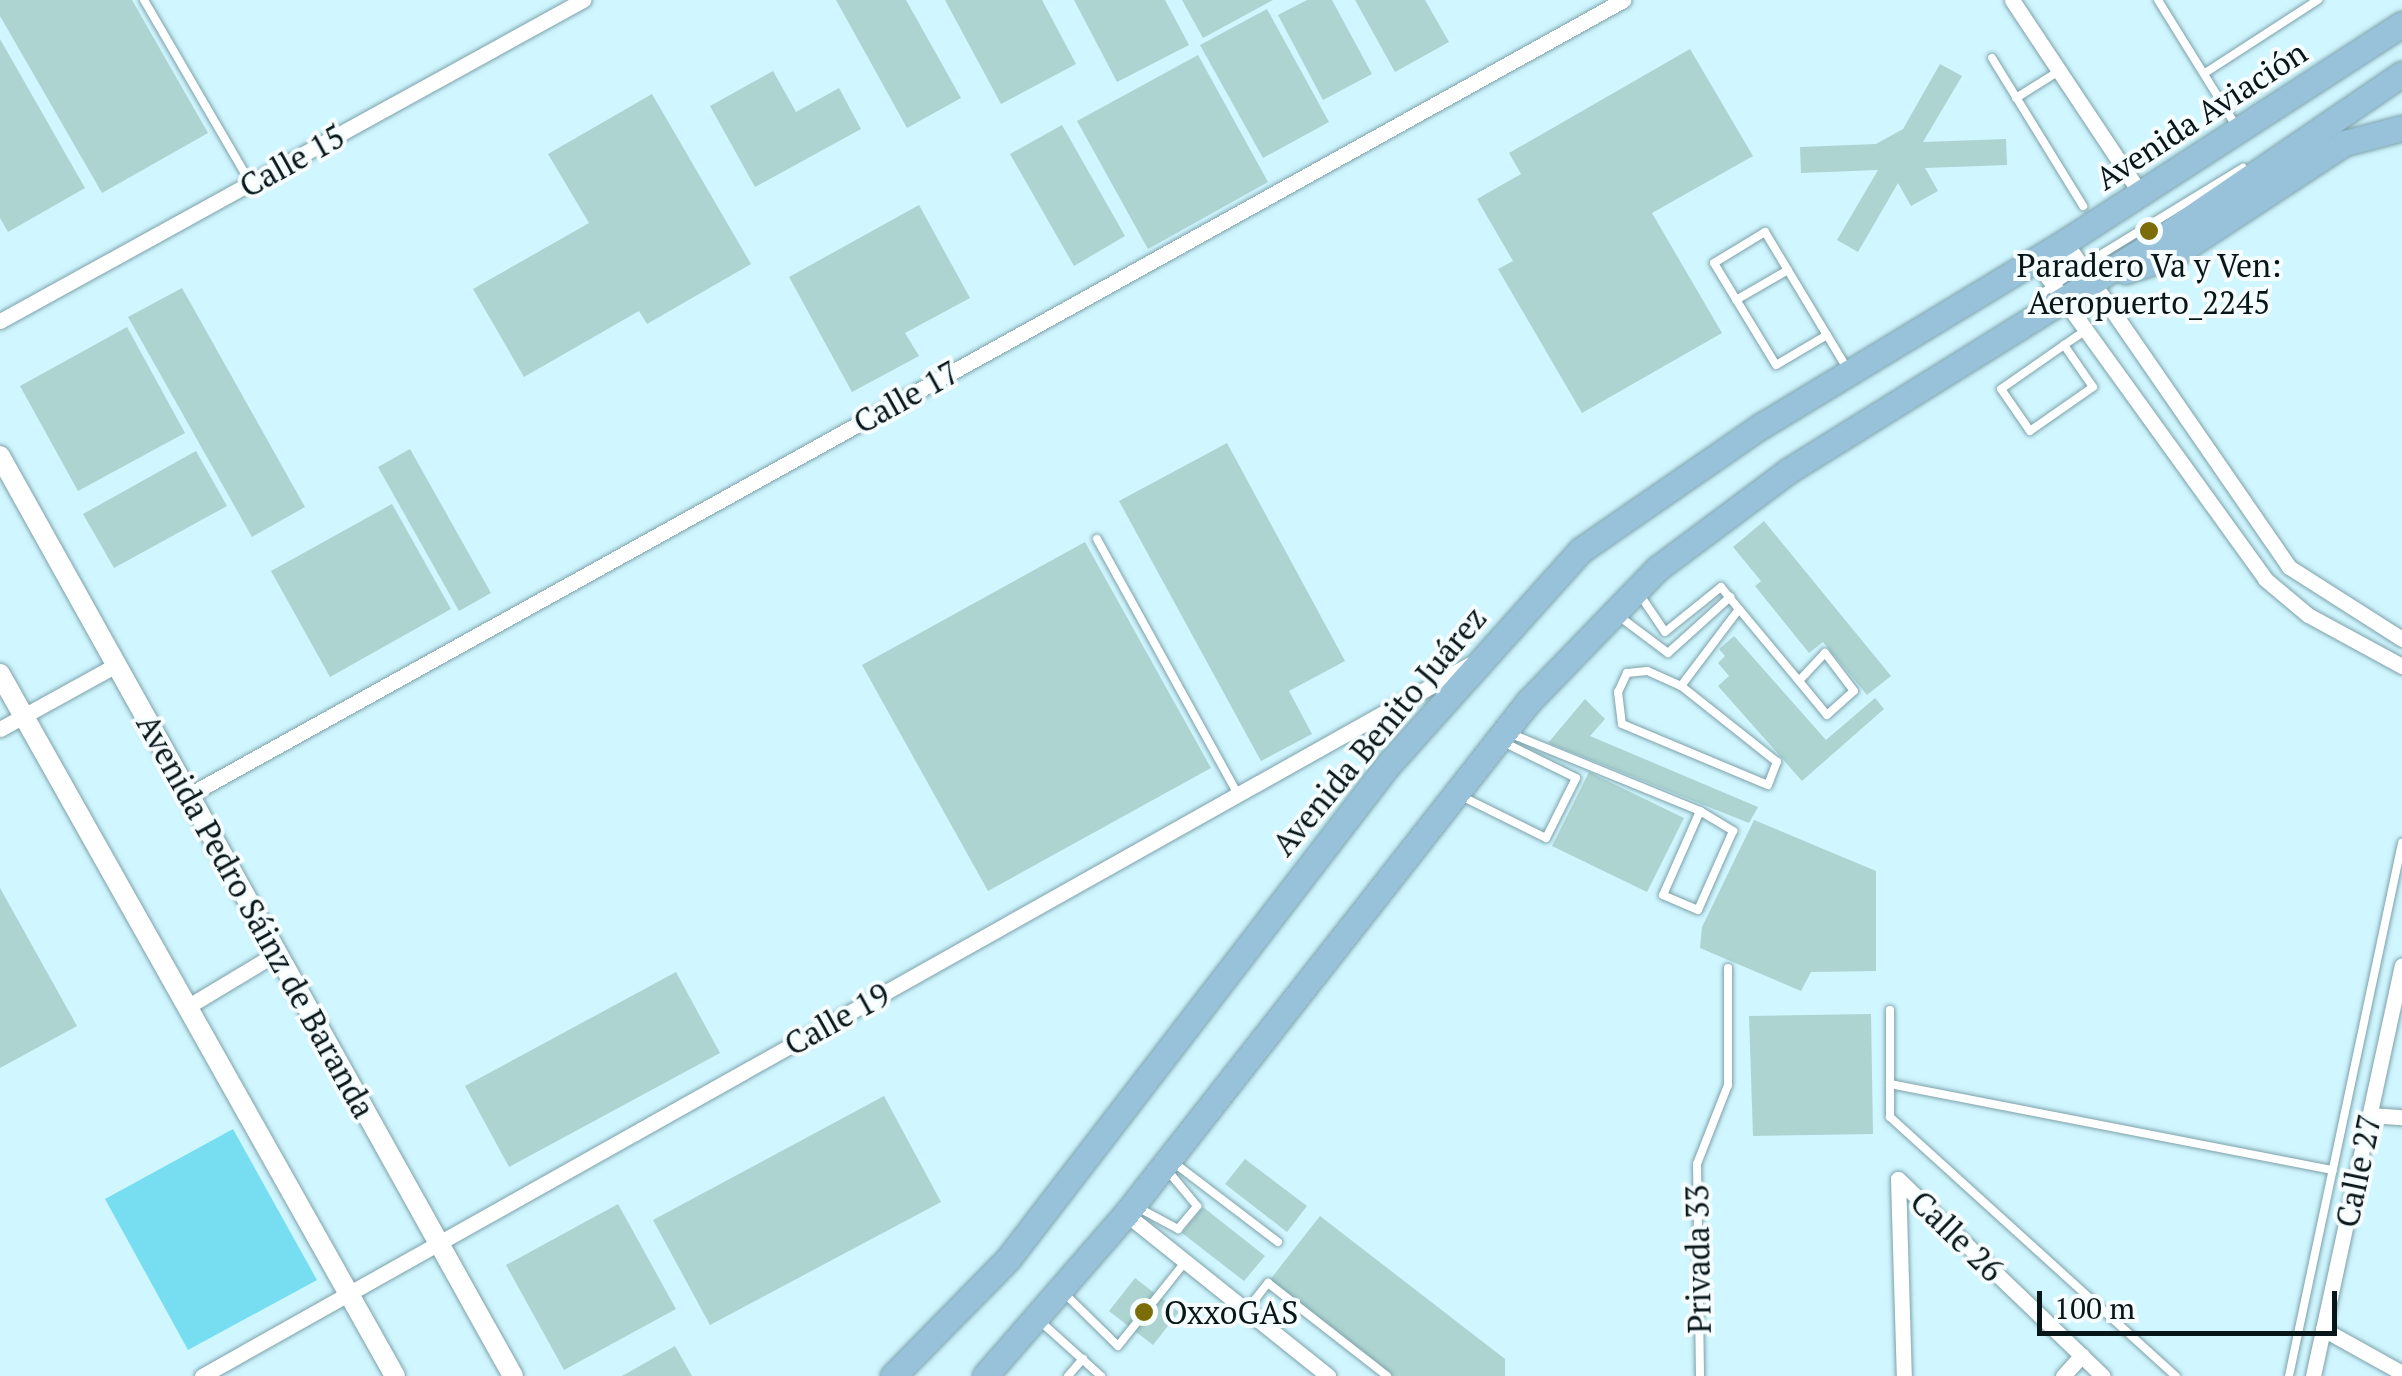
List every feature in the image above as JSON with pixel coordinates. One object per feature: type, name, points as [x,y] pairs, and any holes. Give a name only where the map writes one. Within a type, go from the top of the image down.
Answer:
[{"type":"main road","name":"Avenida Aviación","points":[[2036,261],[2402,24]]},
{"type":"main road","points":[[2290,96],[2402,38]]},
{"type":"main road","points":[[985,1376],[1040,1320],[1130,1210],[1502,736],[1636,588],[1788,471],[2031,320],[2058,293],[2298,144],[2402,74]]},
{"type":"main road","points":[[2087,274],[2172,256],[2346,142],[2402,128]]},
{"type":"main road","name":"Avenida Benito Juárez","points":[[893,1376],[1008,1259],[1473,662],[1596,539],[1850,373],[2036,261]]},
{"type":"street","name":"Calle 15","points":[[0,321],[583,0]]},
{"type":"street","name":"Calle 17","points":[[189,795],[1623,0]]},
{"type":"street","points":[[2012,0],[2140,193]]},
{"type":"street","points":[[2065,242],[2289,568],[2402,639]]},
{"type":"street","points":[[2036,261],[2208,502],[2285,601],[2402,666]]},
{"type":"street","points":[[2149,419],[2174,401]]},
{"type":"street","name":"Avenida Pedro Sáinz de Baranda","points":[[0,456],[512,1376]]},
{"type":"street","points":[[2208,502],[2232,486]]},
{"type":"street","name":"Calle 19","points":[[202,1376],[1473,662]]},
{"type":"street","points":[[0,729],[116,665]]},
{"type":"street","points":[[0,674],[395,1376]]},
{"type":"street","points":[[188,1007],[277,954]]},
{"type":"street","name":"Calle 27","points":[[2313,1376],[2402,966]]},
{"type":"street","points":[[2370,1115],[2402,1118]]},
{"type":"street","name":"Calle 26","points":[[1904,1376],[1898,1179],[2103,1376]]},
{"type":"street","points":[[1130,1210],[1185,1262],[1328,1376]]},
{"type":"street","points":[[2323,1329],[2402,1373]]},
{"type":"street","points":[[2063,1376],[2082,1356]]},
{"type":"lane","points":[[144,0],[251,184]]},
{"type":"lane","points":[[2158,0],[2238,129]]},
{"type":"lane","points":[[2204,73],[2318,0]]},
{"type":"lane","points":[[1992,58],[2083,206]]},
{"type":"lane","points":[[2016,98],[2059,71]]},
{"type":"lane","points":[[1827,335],[1776,365],[1714,263],[1765,232],[1850,373]]},
{"type":"lane","points":[[1736,300],[1788,270]]},
{"type":"lane","points":[[2064,345],[2093,387],[2030,431],[2000,389],[2064,345],[2086,330]]},
{"type":"lane","points":[[1097,538],[1238,794]]},
{"type":"lane","points":[[1636,588],[1652,621],[1668,633],[1721,587],[1798,681],[1827,715],[1854,690],[1825,653],[1798,681]]},
{"type":"lane","points":[[1613,611],[1668,653],[1730,598]]},
{"type":"lane","points":[[1681,686],[1740,609]]},
{"type":"lane","points":[[1647,671],[1681,686],[1777,762],[1768,785],[1622,724],[1617,699],[1627,673],[1647,671]]},
{"type":"lane","points":[[1455,793],[1546,838],[1576,778],[1502,736]]},
{"type":"lane","points":[[1502,736],[1700,811],[1733,832],[1698,910],[1663,895],[1700,811]]},
{"type":"lane","points":[[2289,1376],[2402,843]]},
{"type":"lane","name":"Privada 33","points":[[1700,1376],[1697,1164],[1728,1085],[1728,968]]},
{"type":"lane","points":[[1890,1010],[1890,1118],[2176,1376]]},
{"type":"lane","points":[[1890,1084],[2332,1170]]},
{"type":"lane","points":[[1130,1210],[1178,1229],[1197,1206],[1167,1163]]},
{"type":"lane","points":[[1167,1163],[1278,1242]]},
{"type":"lane","points":[[1063,1292],[1118,1346],[1185,1262]]},
{"type":"lane","points":[[1246,1310],[1268,1283],[1387,1376]]},
{"type":"lane","points":[[1040,1320],[1101,1376]]},
{"type":"lane","points":[[1068,1376],[1083,1360]]},
{"type":"shaded area","points":[[233,1129],[317,1280],[188,1350],[105,1199]]},
{"type":"building","points":[[0,0],[132,0],[208,133],[102,193],[0,16]]},
{"type":"building","points":[[836,0],[906,0],[961,98],[907,128]]},
{"type":"building","points":[[945,0],[1042,0],[1076,64],[1001,104]]},
{"type":"building","points":[[1074,0],[1165,0],[1189,45],[1117,82]]},
{"type":"building","points":[[1182,0],[1273,0],[1203,38]]},
{"type":"building","points":[[1307,0],[1332,0],[1372,74],[1323,100],[1278,15]]},
{"type":"building","points":[[1355,0],[1425,0],[1449,42],[1395,72]]},
{"type":"building","points":[[1267,9],[1329,122],[1263,158],[1200,45]]},
{"type":"building","points":[[0,39],[85,188],[8,232],[0,218]]},
{"type":"building","points":[[1690,49],[1753,156],[1652,213],[1722,333],[1582,413],[1498,269],[1513,261],[1477,199],[1521,174],[1509,153]]},
{"type":"building","points":[[1198,55],[1268,182],[1148,249],[1077,121]]},
{"type":"building","points":[[1940,64],[1962,76],[1923,142],[2006,139],[2007,165],[1925,168],[1938,191],[1911,206],[1898,183],[1858,252],[1837,240],[1878,170],[1801,173],[1800,147],[1876,144],[1903,129]]},
{"type":"building","points":[[773,71],[796,112],[839,88],[861,129],[755,187],[710,106]]},
{"type":"building","points":[[652,94],[751,264],[647,324],[639,311],[524,377],[473,289],[589,223],[548,154]]},
{"type":"building","points":[[1062,125],[1125,236],[1074,266],[1010,154]]},
{"type":"building","points":[[919,205],[970,298],[905,333],[919,356],[852,392],[789,277]]},
{"type":"building","points":[[182,288],[305,507],[252,537],[128,317]]},
{"type":"building","points":[[127,327],[185,433],[78,491],[20,386]]},
{"type":"building","points":[[1227,443],[1345,661],[1289,691],[1312,734],[1261,761],[1119,501]]},
{"type":"building","points":[[410,449],[491,593],[459,611],[378,467]]},
{"type":"building","points":[[196,451],[227,506],[114,568],[83,514]]},
{"type":"building","points":[[392,504],[451,609],[330,677],[271,571]]},
{"type":"building","points":[[1764,521],[1891,676],[1867,695],[1823,642],[1809,653],[1755,586],[1761,581],[1733,547]]},
{"type":"building","points":[[1085,542],[1211,768],[988,891],[862,665]]},
{"type":"building","points":[[1734,636],[1826,740],[1875,698],[1884,709],[1802,781],[1718,686],[1729,676],[1718,663],[1725,656],[1719,649]]},
{"type":"building","points":[[1585,699],[1605,719],[1590,736],[1758,807],[1749,823],[1548,743]]},
{"type":"building","points":[[1589,772],[1684,818],[1647,892],[1552,846]]},
{"type":"building","points":[[1754,820],[1876,871],[1876,971],[1811,972],[1801,991],[1700,948],[1702,927]]},
{"type":"building","points":[[0,888],[77,1026],[0,1068]]},
{"type":"building","points":[[676,972],[720,1053],[509,1167],[465,1086]]},
{"type":"building","points":[[1871,1014],[1873,1134],[1753,1136],[1749,1016]]},
{"type":"building","points":[[884,1096],[941,1202],[710,1325],[653,1220]]},
{"type":"building","points":[[1245,1159],[1307,1206],[1287,1232],[1225,1184]]},
{"type":"building","points":[[618,1204],[676,1309],[564,1370],[506,1265]]},
{"type":"building","points":[[1203,1207],[1265,1256],[1244,1281],[1182,1233]]},
{"type":"building","points":[[1320,1216],[1505,1359],[1505,1376],[1392,1376],[1269,1281]]},
{"type":"building","name":"OxxoGAS","points":[[1135,1278],[1179,1312],[1153,1345],[1109,1311]]},
{"type":"building","points":[[675,1346],[692,1376],[622,1376]]},
{"type":"place","name":"Paradero Va y Ven: Aeropuerto_2245","points":[[2149,231]]},
{"type":"place","name":"OxxoGAS","points":[[1144,1312]]}]
